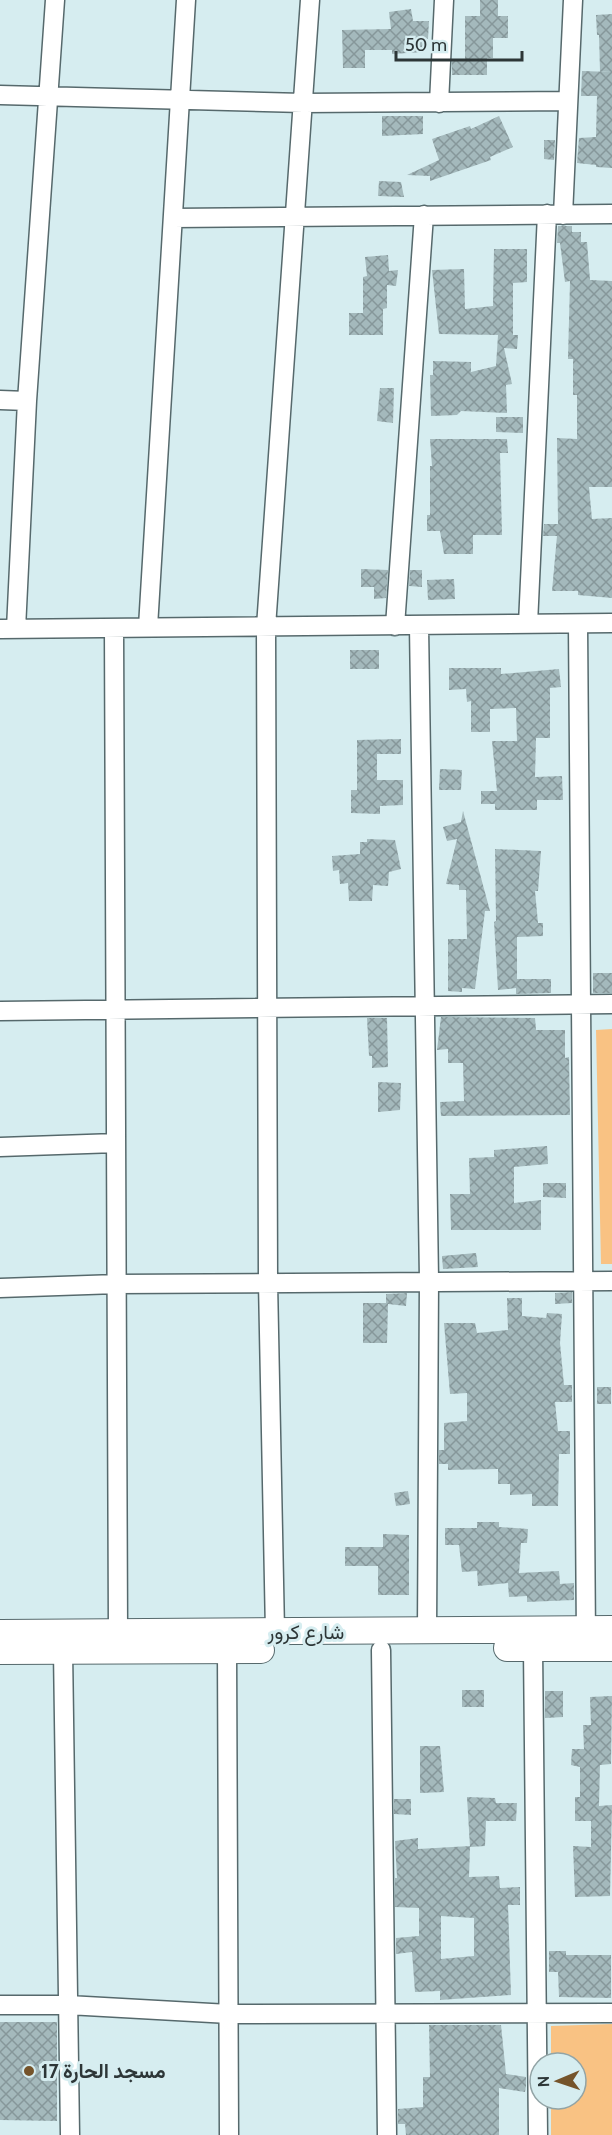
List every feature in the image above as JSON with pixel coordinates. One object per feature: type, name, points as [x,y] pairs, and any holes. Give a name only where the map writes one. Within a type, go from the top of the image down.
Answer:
[{"type":"main road","name":"شارع كرور","points":[[0,1651],[533,1648],[586,1639],[612,1629]]},
{"type":"main road","name":"شارع كرور","points":[[0,1633],[427,1631],[586,1639],[612,1647]]},
{"type":"street","points":[[55,0],[27,401],[8,629],[612,623]]},
{"type":"street","points":[[148,627],[186,0]]},
{"type":"street","points":[[275,1632],[268,1282],[266,627],[297,215],[310,0]]},
{"type":"street","points":[[439,103],[444,0]]},
{"type":"street","points":[[528,624],[555,214],[568,101],[573,0]]},
{"type":"street","points":[[0,95],[303,103],[568,101]]},
{"type":"street","points":[[173,218],[297,215],[612,214]]},
{"type":"street","points":[[395,626],[424,215]]},
{"type":"street","points":[[0,400],[27,401]]},
{"type":"street","points":[[578,624],[586,1639]]},
{"type":"street","points":[[419,626],[429,1280],[427,1631]]},
{"type":"street","points":[[114,628],[118,1631]]},
{"type":"street","points":[[0,1011],[612,1004]]},
{"type":"street","points":[[0,1147],[116,1143]]},
{"type":"street","points":[[0,1288],[117,1284],[429,1280],[612,1281]]},
{"type":"street","points":[[533,1648],[538,2135]]},
{"type":"street","points":[[63,1650],[70,2135]]},
{"type":"street","points":[[227,1650],[229,2135]]},
{"type":"street","points":[[381,1650],[387,2135]]},
{"type":"street","points":[[0,2005],[68,2005],[228,2014],[612,2013]]},
{"type":"shaded area","points":[[612,1029],[612,1264],[601,1264],[596,1030]]},
{"type":"shaded area","points":[[612,2024],[612,2135],[551,2135],[551,2111],[588,2111],[588,2051],[551,2051],[551,2026]]},
{"type":"building","points":[[480,0],[498,0],[498,16],[508,16],[508,38],[493,38],[493,58],[487,58],[487,75],[452,75],[452,60],[465,60],[465,16],[480,16]]},
{"type":"building","points":[[411,9],[413,21],[429,21],[428,39],[423,39],[423,52],[392,54],[392,50],[365,50],[365,68],[343,68],[342,30],[391,29],[389,12]]},
{"type":"building","points":[[612,14],[612,72],[600,72],[596,15]]},
{"type":"building","points":[[582,71],[612,72],[612,168],[577,163],[579,138],[596,137],[597,96],[581,96]]},
{"type":"building","points":[[382,116],[423,116],[423,134],[382,136]]},
{"type":"building","points":[[499,116],[513,147],[490,157],[491,160],[430,181],[430,176],[407,175],[439,160],[432,139],[470,126],[471,129]]},
{"type":"building","points":[[544,140],[555,140],[554,160],[544,159]]},
{"type":"building","points":[[379,181],[401,182],[404,197],[378,196]]},
{"type":"building","points":[[558,226],[572,226],[572,232],[581,232],[581,242],[587,242],[590,280],[612,281],[612,487],[589,487],[592,519],[612,518],[612,598],[578,595],[578,591],[552,591],[557,536],[543,536],[544,524],[558,524],[557,438],[577,439],[577,395],[573,395],[573,359],[568,359],[570,281],[565,282],[560,243],[557,243]]},
{"type":"building","points":[[494,249],[527,249],[527,282],[513,283],[513,335],[518,335],[517,349],[504,348],[512,384],[506,385],[507,413],[461,411],[457,415],[431,416],[430,375],[433,375],[433,361],[471,362],[471,372],[496,366],[498,335],[439,334],[432,270],[464,269],[465,309],[493,306]]},
{"type":"building","points":[[388,255],[389,271],[398,270],[396,286],[387,285],[387,308],[383,309],[383,335],[349,335],[349,313],[363,313],[363,277],[367,276],[365,257]]},
{"type":"building","points":[[380,388],[394,388],[393,423],[377,421]]},
{"type":"building","points":[[496,417],[523,417],[523,433],[496,432]]},
{"type":"building","points":[[430,439],[507,439],[508,453],[500,453],[502,535],[473,535],[473,554],[444,554],[440,531],[427,531],[427,515],[430,515],[430,466],[432,466]]},
{"type":"building","points":[[361,569],[388,570],[386,598],[374,599],[374,587],[361,587]]},
{"type":"building","points":[[410,570],[422,570],[422,587],[409,586]]},
{"type":"building","points":[[454,579],[455,599],[428,600],[427,580]]},
{"type":"building","points":[[350,650],[379,650],[379,669],[350,669]]},
{"type":"building","points":[[449,668],[501,668],[501,674],[559,669],[561,687],[550,688],[550,738],[536,738],[535,777],[562,776],[563,800],[537,800],[537,810],[495,810],[495,804],[481,804],[481,791],[497,791],[492,741],[517,741],[516,708],[490,709],[490,732],[471,732],[471,701],[467,702],[466,689],[449,690]]},
{"type":"building","points":[[401,739],[401,754],[377,754],[377,780],[403,780],[403,805],[380,806],[380,814],[351,813],[351,790],[357,790],[357,740]]},
{"type":"building","points":[[440,769],[462,770],[461,790],[439,790]]},
{"type":"building","points":[[463,811],[490,911],[485,911],[475,989],[462,988],[462,992],[448,991],[448,939],[467,939],[466,890],[459,890],[459,885],[446,884],[457,839],[447,841],[443,827],[461,822]]},
{"type":"building","points":[[367,839],[395,840],[401,869],[389,872],[388,886],[373,885],[372,901],[349,901],[348,883],[340,884],[339,870],[333,871],[332,856],[360,854],[360,842],[367,842]]},
{"type":"building","points":[[495,849],[541,851],[538,891],[535,891],[538,923],[543,923],[543,936],[517,937],[517,979],[551,979],[551,993],[516,994],[516,988],[498,990],[494,922],[496,921]]},
{"type":"building","points":[[593,973],[612,973],[612,993],[593,993]]},
{"type":"building","points":[[441,1017],[535,1018],[536,1030],[565,1030],[565,1058],[569,1057],[570,1115],[441,1116],[440,1102],[464,1101],[463,1063],[448,1063],[448,1049],[437,1050]]},
{"type":"building","points":[[367,1018],[387,1018],[388,1067],[372,1068]]},
{"type":"building","points":[[378,1082],[401,1083],[400,1110],[378,1112]]},
{"type":"building","points":[[547,1146],[548,1164],[514,1167],[514,1203],[541,1200],[541,1230],[451,1230],[450,1194],[470,1194],[469,1158],[494,1157],[494,1150]]},
{"type":"building","points":[[543,1183],[566,1183],[566,1198],[543,1197]]},
{"type":"building","points":[[476,1253],[478,1267],[443,1269],[442,1256]]},
{"type":"building","points":[[572,1292],[572,1303],[555,1304],[555,1293]]},
{"type":"building","points":[[407,1293],[406,1306],[388,1304],[387,1343],[363,1343],[363,1303],[386,1303],[386,1294]]},
{"type":"building","points":[[507,1298],[522,1298],[522,1316],[546,1318],[547,1313],[562,1314],[560,1343],[564,1385],[572,1385],[572,1402],[555,1402],[558,1431],[570,1431],[570,1454],[559,1454],[558,1506],[532,1506],[532,1494],[510,1495],[510,1484],[498,1484],[498,1469],[448,1470],[448,1464],[439,1464],[439,1450],[444,1450],[444,1423],[467,1421],[467,1393],[450,1394],[444,1323],[475,1323],[477,1333],[508,1330]]},
{"type":"building","points":[[597,1387],[611,1387],[611,1404],[597,1404]]},
{"type":"building","points":[[408,1491],[410,1504],[396,1506],[394,1493]]},
{"type":"building","points":[[477,1522],[499,1522],[499,1527],[528,1529],[527,1543],[521,1543],[519,1573],[559,1571],[560,1584],[574,1583],[574,1600],[527,1602],[527,1596],[509,1597],[508,1583],[478,1586],[477,1571],[462,1572],[459,1545],[445,1545],[445,1528],[477,1528]]},
{"type":"building","points":[[383,1534],[409,1535],[409,1595],[378,1595],[378,1566],[345,1566],[345,1547],[383,1547]]},
{"type":"building","points":[[462,1690],[484,1690],[484,1707],[462,1707]]},
{"type":"building","points":[[545,1691],[563,1691],[563,1717],[545,1718]]},
{"type":"building","points":[[612,1696],[611,1764],[600,1765],[599,1806],[612,1805],[610,1896],[575,1897],[573,1846],[591,1847],[591,1821],[575,1821],[575,1797],[580,1797],[580,1767],[571,1765],[572,1749],[584,1749],[583,1725],[591,1725],[590,1697]]},
{"type":"building","points":[[420,1746],[440,1746],[444,1792],[420,1793]]},
{"type":"building","points":[[467,1797],[495,1798],[496,1803],[517,1803],[516,1821],[486,1821],[485,1846],[470,1847]]},
{"type":"building","points":[[394,1799],[411,1799],[411,1815],[394,1814]]},
{"type":"building","points":[[418,1838],[418,1849],[470,1846],[469,1877],[499,1876],[500,1888],[520,1887],[520,1905],[508,1905],[511,1995],[440,2000],[440,1991],[415,1992],[412,1952],[396,1954],[396,1938],[419,1936],[419,1908],[395,1907],[395,1878],[397,1878],[395,1841]],"holes":[[[441,1916],[474,1918],[474,1956],[441,1959]]]},
{"type":"building","points":[[549,1951],[566,1951],[566,1955],[611,1955],[611,1998],[559,1997],[558,1972],[549,1972]]},
{"type":"building","name":"مسجد الحارة 17","points":[[0,2022],[57,2022],[57,2121],[0,2120]]},
{"type":"building","points":[[429,2025],[501,2025],[506,2074],[526,2077],[526,2086],[525,2092],[499,2088],[499,2135],[406,2135],[405,2124],[398,2124],[398,2109],[423,2107],[423,2077],[430,2077]]},
{"type":"place","name":"مسجد الحارة 17","points":[[29,2071]]}]
